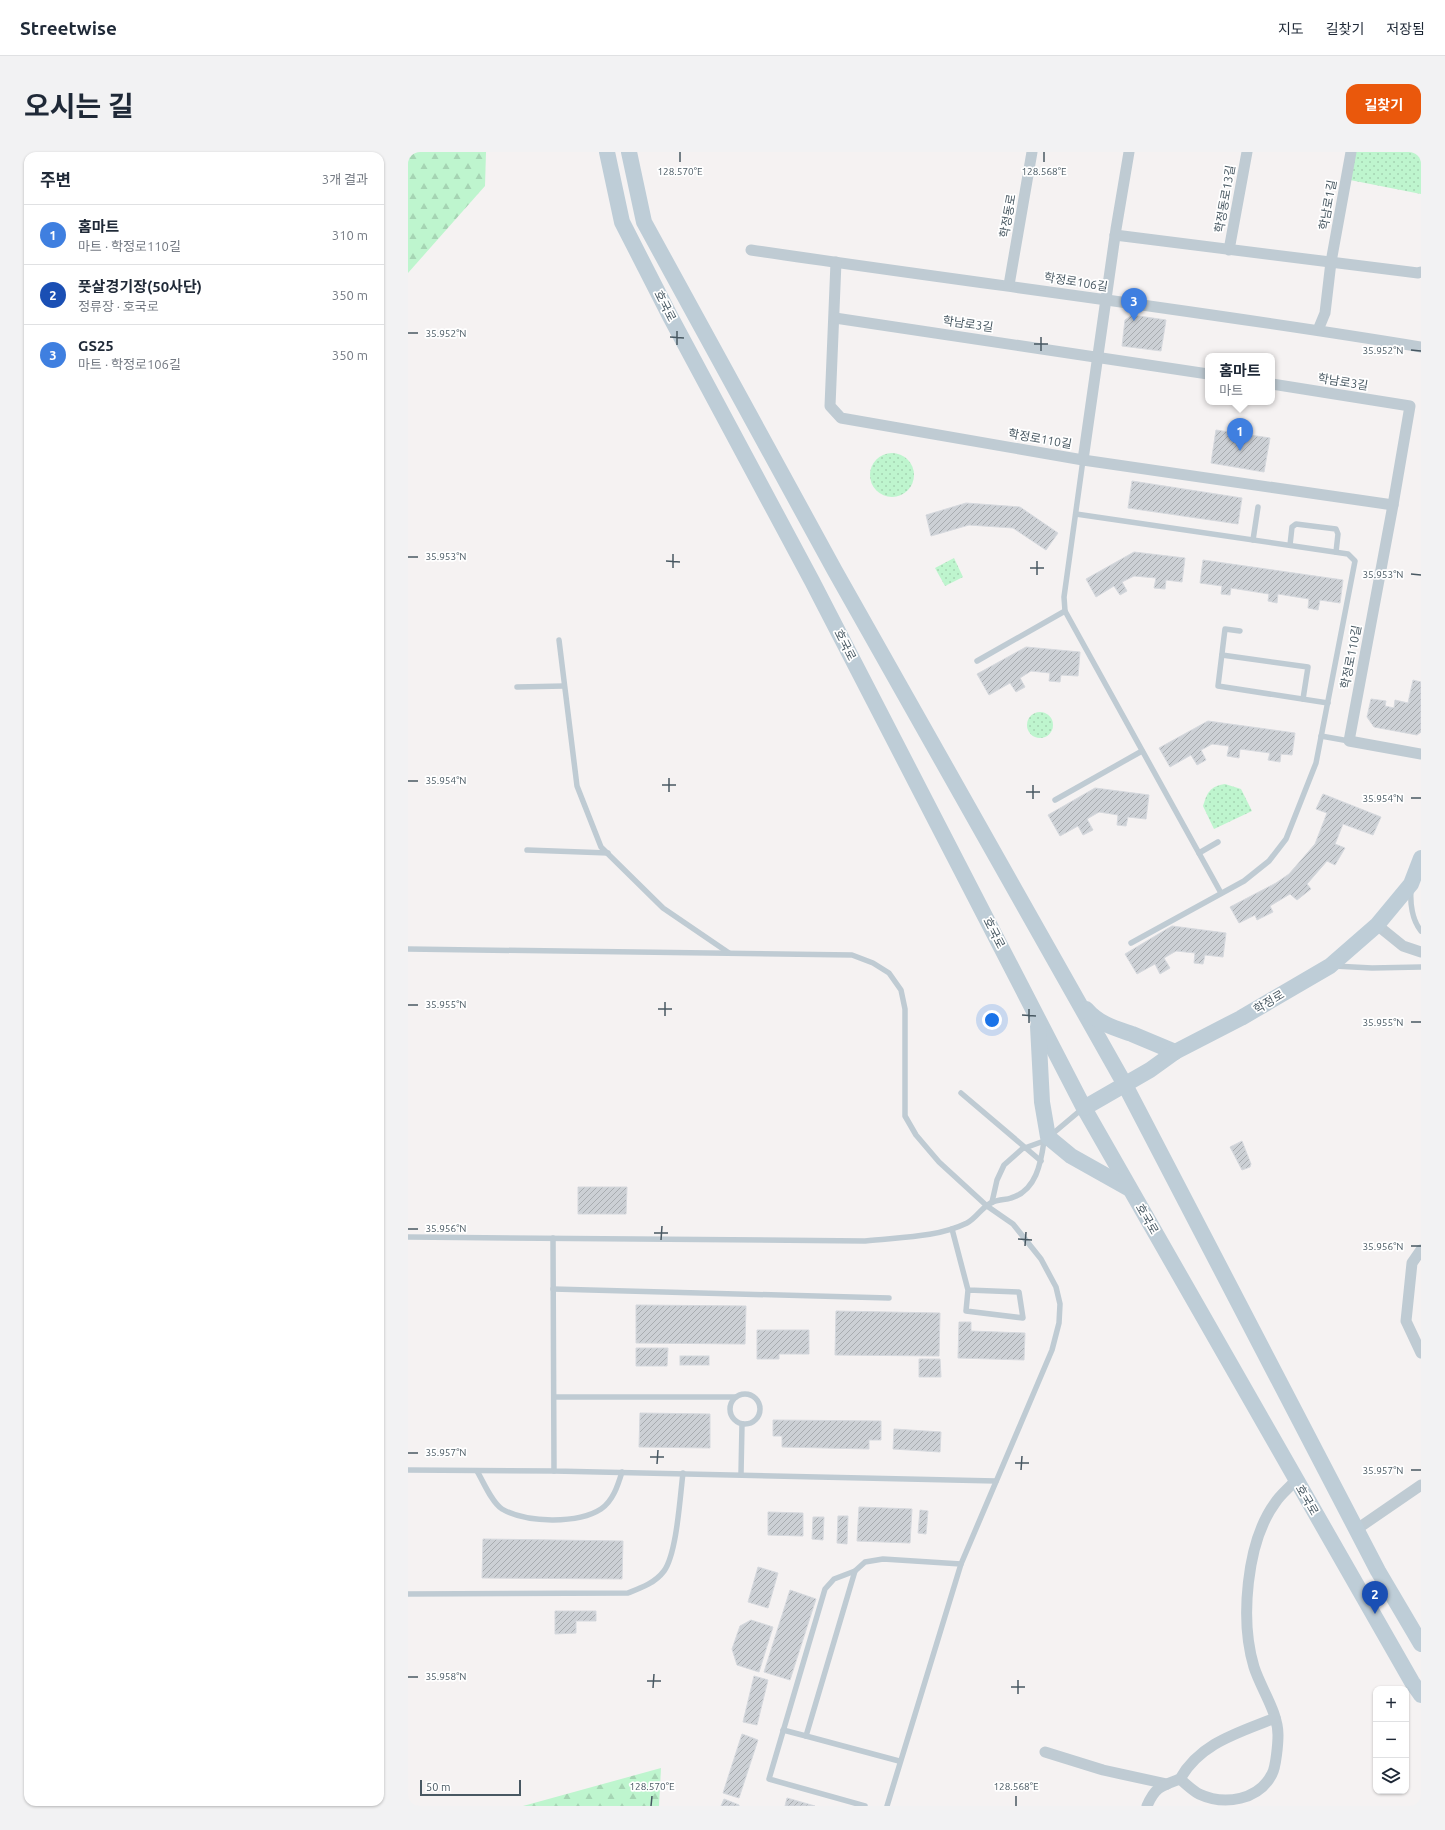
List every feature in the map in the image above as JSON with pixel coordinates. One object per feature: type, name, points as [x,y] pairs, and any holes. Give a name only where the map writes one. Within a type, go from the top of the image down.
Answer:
[{"type":"main road","name":"호국로","points":[[607,152],[622,222],[671,318],[816,588],[1084,1108],[1295,1481],[1421,1695]]},
{"type":"main road","name":"호국로","points":[[629,152],[644,222],[831,564],[1124,1083],[1378,1571],[1421,1644]]},
{"type":"main road","name":"학정로","points":[[1084,1108],[1124,1083],[1150,1070],[1176,1052],[1241,1018],[1330,966],[1377,925],[1411,884],[1421,858]]},
{"type":"main road","points":[[1071,990],[1092,1017],[1111,1028],[1176,1052]]},
{"type":"main road","points":[[1038,1018],[1042,1102],[1046,1139],[1071,1156],[1130,1188]]},
{"type":"street","name":"학정동로","points":[[1009,285],[1032,152]]},
{"type":"street","points":[[1083,460],[1097,356],[1107,300],[1115,235],[1130,152]]},
{"type":"street","name":"학정동로13길","points":[[1229,250],[1247,152]]},
{"type":"street","name":"학남로1길","points":[[1318,330],[1325,313],[1331,262],[1351,152]]},
{"type":"street","points":[[1115,235],[1418,274],[1421,272]]},
{"type":"street","name":"학정로106길","points":[[751,250],[1009,285],[1318,330],[1421,347]]},
{"type":"street","name":"학정로110길","points":[[836,262],[835,318],[830,406],[841,418],[1083,460],[1393,505]]},
{"type":"street","name":"학남로3길","points":[[835,318],[1097,356],[1205,374]]},
{"type":"street","name":"학남로3길","points":[[1275,384],[1410,406]]},
{"type":"street","name":"학정로110길","points":[[1349,740],[1410,406]]},
{"type":"street","points":[[1349,740],[1421,754]]},
{"type":"street","points":[[1377,925],[1403,946],[1421,952]]},
{"type":"street","points":[[1421,1250],[1412,1263],[1406,1321],[1421,1352]]},
{"type":"street","points":[[1180,1779],[1199,1794],[1216,1801],[1240,1800],[1260,1790],[1273,1773],[1278,1735],[1275,1718],[1254,1666],[1248,1638],[1248,1607],[1251,1563],[1258,1534],[1275,1503],[1295,1481]]},
{"type":"street","points":[[1357,1529],[1421,1485]]},
{"type":"street","points":[[1147,1806],[1153,1792],[1180,1779],[1188,1765],[1197,1756],[1215,1744],[1275,1718]]},
{"type":"street","points":[[1045,1752],[1103,1770],[1167,1784]]},
{"type":"lane","points":[[1083,460],[1064,597],[1065,611],[1221,894]]},
{"type":"lane","points":[[1253,540],[1258,507]]},
{"type":"lane","points":[[1076,514],[1348,554],[1355,561],[1316,763],[1286,839],[1269,861],[1244,881],[1131,943]]},
{"type":"lane","points":[[1290,545],[1292,528],[1296,524],[1336,529],[1338,534],[1336,552]]},
{"type":"lane","points":[[978,661],[1065,611]]},
{"type":"lane","points":[[1240,631],[1225,629],[1218,686],[1328,703]]},
{"type":"lane","points":[[559,640],[577,786],[601,847],[663,908],[729,953]]},
{"type":"lane","points":[[1222,655],[1308,668],[1303,699]]},
{"type":"lane","points":[[517,687],[564,686]]},
{"type":"lane","points":[[1321,736],[1349,740]]},
{"type":"lane","points":[[1055,800],[1142,752]]},
{"type":"lane","points":[[1199,854],[1218,842]]},
{"type":"lane","points":[[527,850],[608,853]]},
{"type":"lane","points":[[1411,884],[1410,903],[1421,931]]},
{"type":"lane","points":[[408,949],[852,955],[873,963],[889,973],[901,990],[905,1009],[905,1116],[916,1135],[939,1162],[987,1206],[1013,1224],[1041,1259],[1056,1287],[1060,1304],[1060,1323],[1052,1350],[961,1564],[899,1762],[887,1806]]},
{"type":"lane","points":[[1330,966],[1372,968],[1421,967]]},
{"type":"lane","points":[[961,1093],[1027,1147],[1041,1161]]},
{"type":"lane","points":[[992,1202],[997,1180],[1004,1165],[1022,1149],[1046,1139],[1084,1108]]},
{"type":"lane","points":[[408,1238],[865,1241],[940,1233],[968,1222],[992,1202],[1012,1198],[1026,1190],[1036,1177],[1046,1139]]},
{"type":"lane","points":[[952,1229],[968,1290],[966,1311],[1023,1318],[1019,1292],[968,1290]]},
{"type":"lane","points":[[553,1238],[554,1471]]},
{"type":"lane","points":[[553,1289],[889,1298]]},
{"type":"lane","points":[[554,1397],[736,1397],[740,1395],[750,1395],[755,1398],[760,1406],[759,1416],[752,1423],[742,1424],[734,1419],[730,1410],[730,1405],[736,1397]]},
{"type":"lane","points":[[741,1474],[742,1424]]},
{"type":"lane","points":[[408,1470],[741,1474],[996,1481]]},
{"type":"lane","points":[[477,1471],[487,1490],[501,1508],[519,1516],[568,1519],[586,1516],[602,1509],[616,1492],[622,1472]]},
{"type":"lane","points":[[408,1594],[628,1593],[650,1585],[665,1570],[674,1543],[683,1473]]},
{"type":"lane","points":[[865,1806],[769,1779],[825,1589],[834,1579],[855,1571],[865,1562],[883,1559],[961,1564]]},
{"type":"lane","points":[[806,1736],[855,1571]]},
{"type":"lane","points":[[783,1730],[899,1762]]},
{"type":"green space","points":[[408,152],[486,152],[485,186],[408,273]]},
{"type":"green space","points":[[1355,152],[1421,152],[1421,194],[1350,180]]},
{"type":"green space","points":[[892,453],[904,457],[910,463],[914,475],[910,487],[904,493],[892,497],[880,493],[874,487],[870,475],[874,463],[880,457]]},
{"type":"green space","points":[[954,558],[963,577],[945,586],[935,568]]},
{"type":"green space","points":[[1040,712],[1049,716],[1053,725],[1049,734],[1040,738],[1031,734],[1027,725],[1031,716]]},
{"type":"green space","points":[[1225,784],[1241,789],[1252,811],[1214,829],[1203,806],[1206,797],[1213,788]]},
{"type":"green space","points":[[661,1768],[659,1806],[523,1806]]},
{"type":"building","points":[[1132,315],[1166,320],[1161,351],[1122,346],[1125,320]]},
{"type":"building","points":[[1216,430],[1270,438],[1264,472],[1211,463]]},
{"type":"building","points":[[1132,481],[1242,498],[1238,524],[1128,508]]},
{"type":"building","points":[[966,503],[1020,507],[1058,533],[1046,550],[1013,528],[969,525],[931,536],[926,515]]},
{"type":"building","points":[[1134,552],[1185,558],[1182,582],[1166,580],[1165,589],[1154,588],[1156,578],[1134,576],[1122,582],[1127,591],[1120,595],[1114,586],[1096,597],[1086,579]]},
{"type":"building","points":[[1203,560],[1343,580],[1340,603],[1320,600],[1318,610],[1308,608],[1309,599],[1278,594],[1277,603],[1268,601],[1269,594],[1231,588],[1230,595],[1221,594],[1222,586],[1200,583]]},
{"type":"building","points":[[1026,647],[1080,652],[1078,676],[1061,675],[1060,682],[1049,681],[1050,673],[1031,671],[1020,678],[1025,687],[1016,692],[1010,683],[989,695],[977,674]]},
{"type":"building","points":[[1413,680],[1421,682],[1421,732],[1417,735],[1374,727],[1367,717],[1371,699],[1386,701],[1385,706],[1394,708],[1395,700],[1408,703]]},
{"type":"building","points":[[1208,721],[1295,733],[1292,755],[1281,754],[1280,762],[1268,760],[1270,753],[1240,749],[1239,758],[1227,756],[1229,746],[1212,744],[1201,750],[1206,760],[1197,765],[1191,755],[1170,767],[1159,748]]},
{"type":"building","points":[[1095,788],[1149,795],[1146,819],[1128,817],[1126,826],[1117,825],[1118,815],[1099,812],[1087,819],[1093,830],[1083,835],[1078,826],[1060,836],[1048,815]]},
{"type":"building","points":[[1323,794],[1381,817],[1373,835],[1343,824],[1335,844],[1345,848],[1335,865],[1327,861],[1307,884],[1311,889],[1297,900],[1290,894],[1270,906],[1273,912],[1257,920],[1255,915],[1239,923],[1230,907],[1276,883],[1289,874],[1315,844],[1327,813],[1316,809]]},
{"type":"building","points":[[1172,926],[1226,933],[1223,957],[1205,955],[1203,964],[1194,963],[1195,953],[1176,951],[1164,958],[1170,968],[1160,974],[1155,964],[1137,974],[1125,954]]},
{"type":"building","points":[[1242,1141],[1251,1164],[1250,1167],[1242,1170],[1230,1147]]},
{"type":"building","points":[[578,1187],[627,1187],[626,1214],[578,1214]]},
{"type":"building","points":[[636,1305],[746,1306],[745,1344],[636,1343]]},
{"type":"building","points":[[836,1311],[940,1313],[939,1356],[835,1355]]},
{"type":"building","points":[[959,1322],[971,1322],[971,1331],[1025,1333],[1024,1360],[958,1358]]},
{"type":"building","points":[[757,1330],[809,1330],[809,1354],[779,1354],[779,1359],[757,1359]]},
{"type":"building","points":[[636,1348],[668,1348],[667,1366],[636,1366]]},
{"type":"building","points":[[680,1356],[709,1356],[709,1365],[680,1365]]},
{"type":"building","points":[[919,1359],[940,1359],[941,1377],[919,1377]]},
{"type":"building","points":[[640,1413],[710,1414],[710,1448],[639,1447]]},
{"type":"building","points":[[773,1420],[881,1421],[881,1440],[869,1440],[869,1449],[782,1447],[782,1436],[773,1436]]},
{"type":"building","points":[[894,1429],[941,1432],[940,1452],[893,1449]]},
{"type":"building","points":[[859,1507],[912,1509],[910,1543],[857,1541]]},
{"type":"building","points":[[920,1510],[928,1511],[926,1534],[918,1533]]},
{"type":"building","points":[[768,1512],[803,1513],[803,1536],[768,1535]]},
{"type":"building","points":[[838,1516],[848,1516],[847,1544],[837,1543]]},
{"type":"building","points":[[813,1517],[824,1517],[823,1540],[812,1539]]},
{"type":"building","points":[[483,1539],[623,1541],[622,1579],[482,1578]]},
{"type":"building","points":[[758,1567],[778,1573],[768,1608],[748,1602]]},
{"type":"building","points":[[790,1590],[816,1599],[790,1680],[764,1672]]},
{"type":"building","points":[[555,1611],[596,1611],[596,1621],[576,1621],[576,1633],[555,1634]]},
{"type":"building","points":[[751,1620],[773,1627],[759,1672],[737,1665],[732,1649],[740,1626]]},
{"type":"building","points":[[754,1676],[768,1680],[757,1725],[743,1722]]},
{"type":"building","points":[[742,1734],[758,1740],[739,1798],[723,1793]]},
{"type":"building","points":[[787,1798],[815,1806],[785,1806]]},
{"type":"building","points":[[724,1799],[739,1805],[739,1806],[721,1806]]},
{"type":"place","name":"GS25","points":[[1134,321]]},
{"type":"place","name":"홈마트","points":[[1240,451]]},
{"type":"place","name":"풋살경기장(50사단)","points":[[1375,1614]]}]
